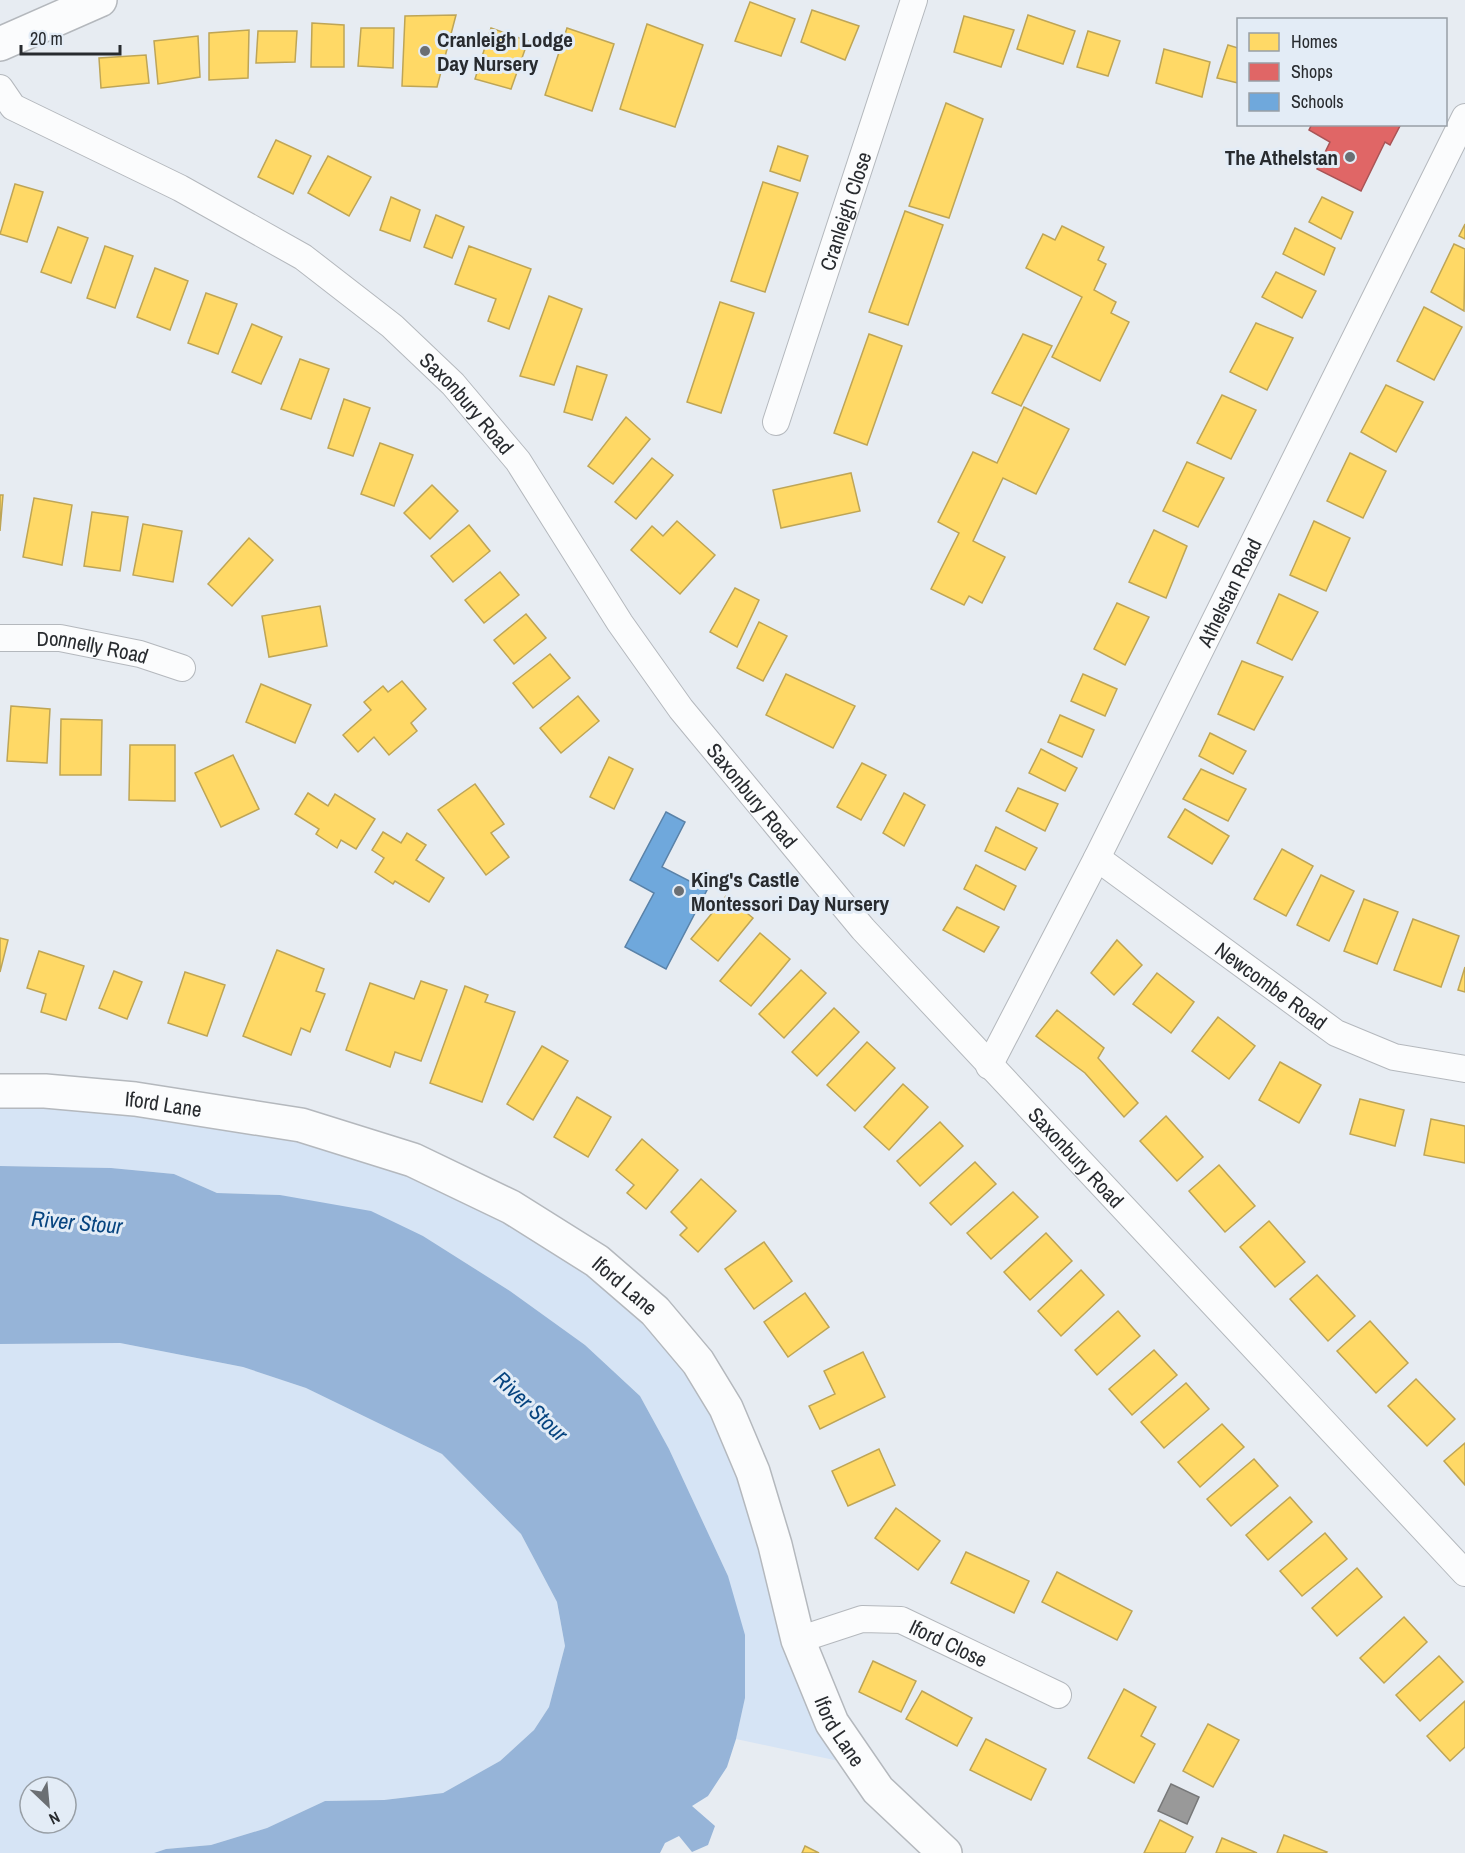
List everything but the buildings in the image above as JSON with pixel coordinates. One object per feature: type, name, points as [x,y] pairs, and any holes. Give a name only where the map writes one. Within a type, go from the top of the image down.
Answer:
[{"type":"street","points":[[0,44],[100,0]]},
{"type":"street","name":"Cranleigh Close","points":[[776,422],[914,0]]},
{"type":"street","name":"Saxonbury Road","points":[[0,88],[13,107],[180,188],[303,257],[392,326],[453,384],[518,461],[620,623],[681,709],[863,929],[1465,1573]]},
{"type":"street","name":"Athelstan Road","points":[[989,1066],[1097,858],[1465,117]]},
{"type":"street","name":"Donnelly Road","points":[[0,638],[60,638],[140,654],[182,668]]},
{"type":"street","name":"Newcombe Road","points":[[1097,858],[1336,1033],[1394,1057],[1465,1069]]},
{"type":"street","name":"Iford Lane","points":[[0,1091],[45,1091],[135,1098],[301,1125],[413,1160],[511,1207],[597,1261],[655,1311],[698,1362],[726,1408],[753,1472],[775,1545],[798,1640],[832,1723],[878,1790],[945,1853]]},
{"type":"street","name":"Iford Close","points":[[798,1640],[862,1619],[901,1620],[1058,1695]]},
{"type":"shaded area","points":[[0,1091],[216,1110],[511,1207],[698,1362],[862,1766],[736,1739],[745,1698],[728,1576],[669,1449],[640,1396],[585,1345],[510,1291],[423,1236],[280,1195],[217,1193],[174,1174],[111,1168],[0,1166]]},
{"type":"shaded area","points":[[120,1343],[243,1367],[306,1388],[442,1454],[521,1534],[557,1602],[565,1646],[549,1707],[534,1730],[500,1761],[443,1793],[384,1800],[325,1801],[267,1828],[211,1845],[166,1849],[154,1853],[0,1853],[0,1344]]},
{"type":"water","name":"River Stour","points":[[0,1166],[111,1168],[174,1174],[217,1193],[280,1195],[371,1211],[423,1236],[510,1291],[585,1345],[640,1396],[669,1449],[728,1576],[745,1635],[745,1698],[736,1739],[727,1767],[708,1796],[692,1806],[715,1826],[708,1845],[692,1852],[679,1836],[665,1843],[660,1853],[154,1853],[166,1849],[211,1845],[267,1828],[325,1801],[384,1800],[443,1793],[500,1761],[534,1730],[549,1707],[565,1646],[557,1602],[521,1534],[442,1454],[306,1388],[243,1367],[120,1343],[0,1344]]},
{"type":"place","name":"Cranleigh Lodge Day Nursery","points":[[425,51]]},
{"type":"place","name":"The Athelstan","points":[[1350,157]]},
{"type":"place","name":"King's Castle Montessori Day Nursery","points":[[679,891]]}]
